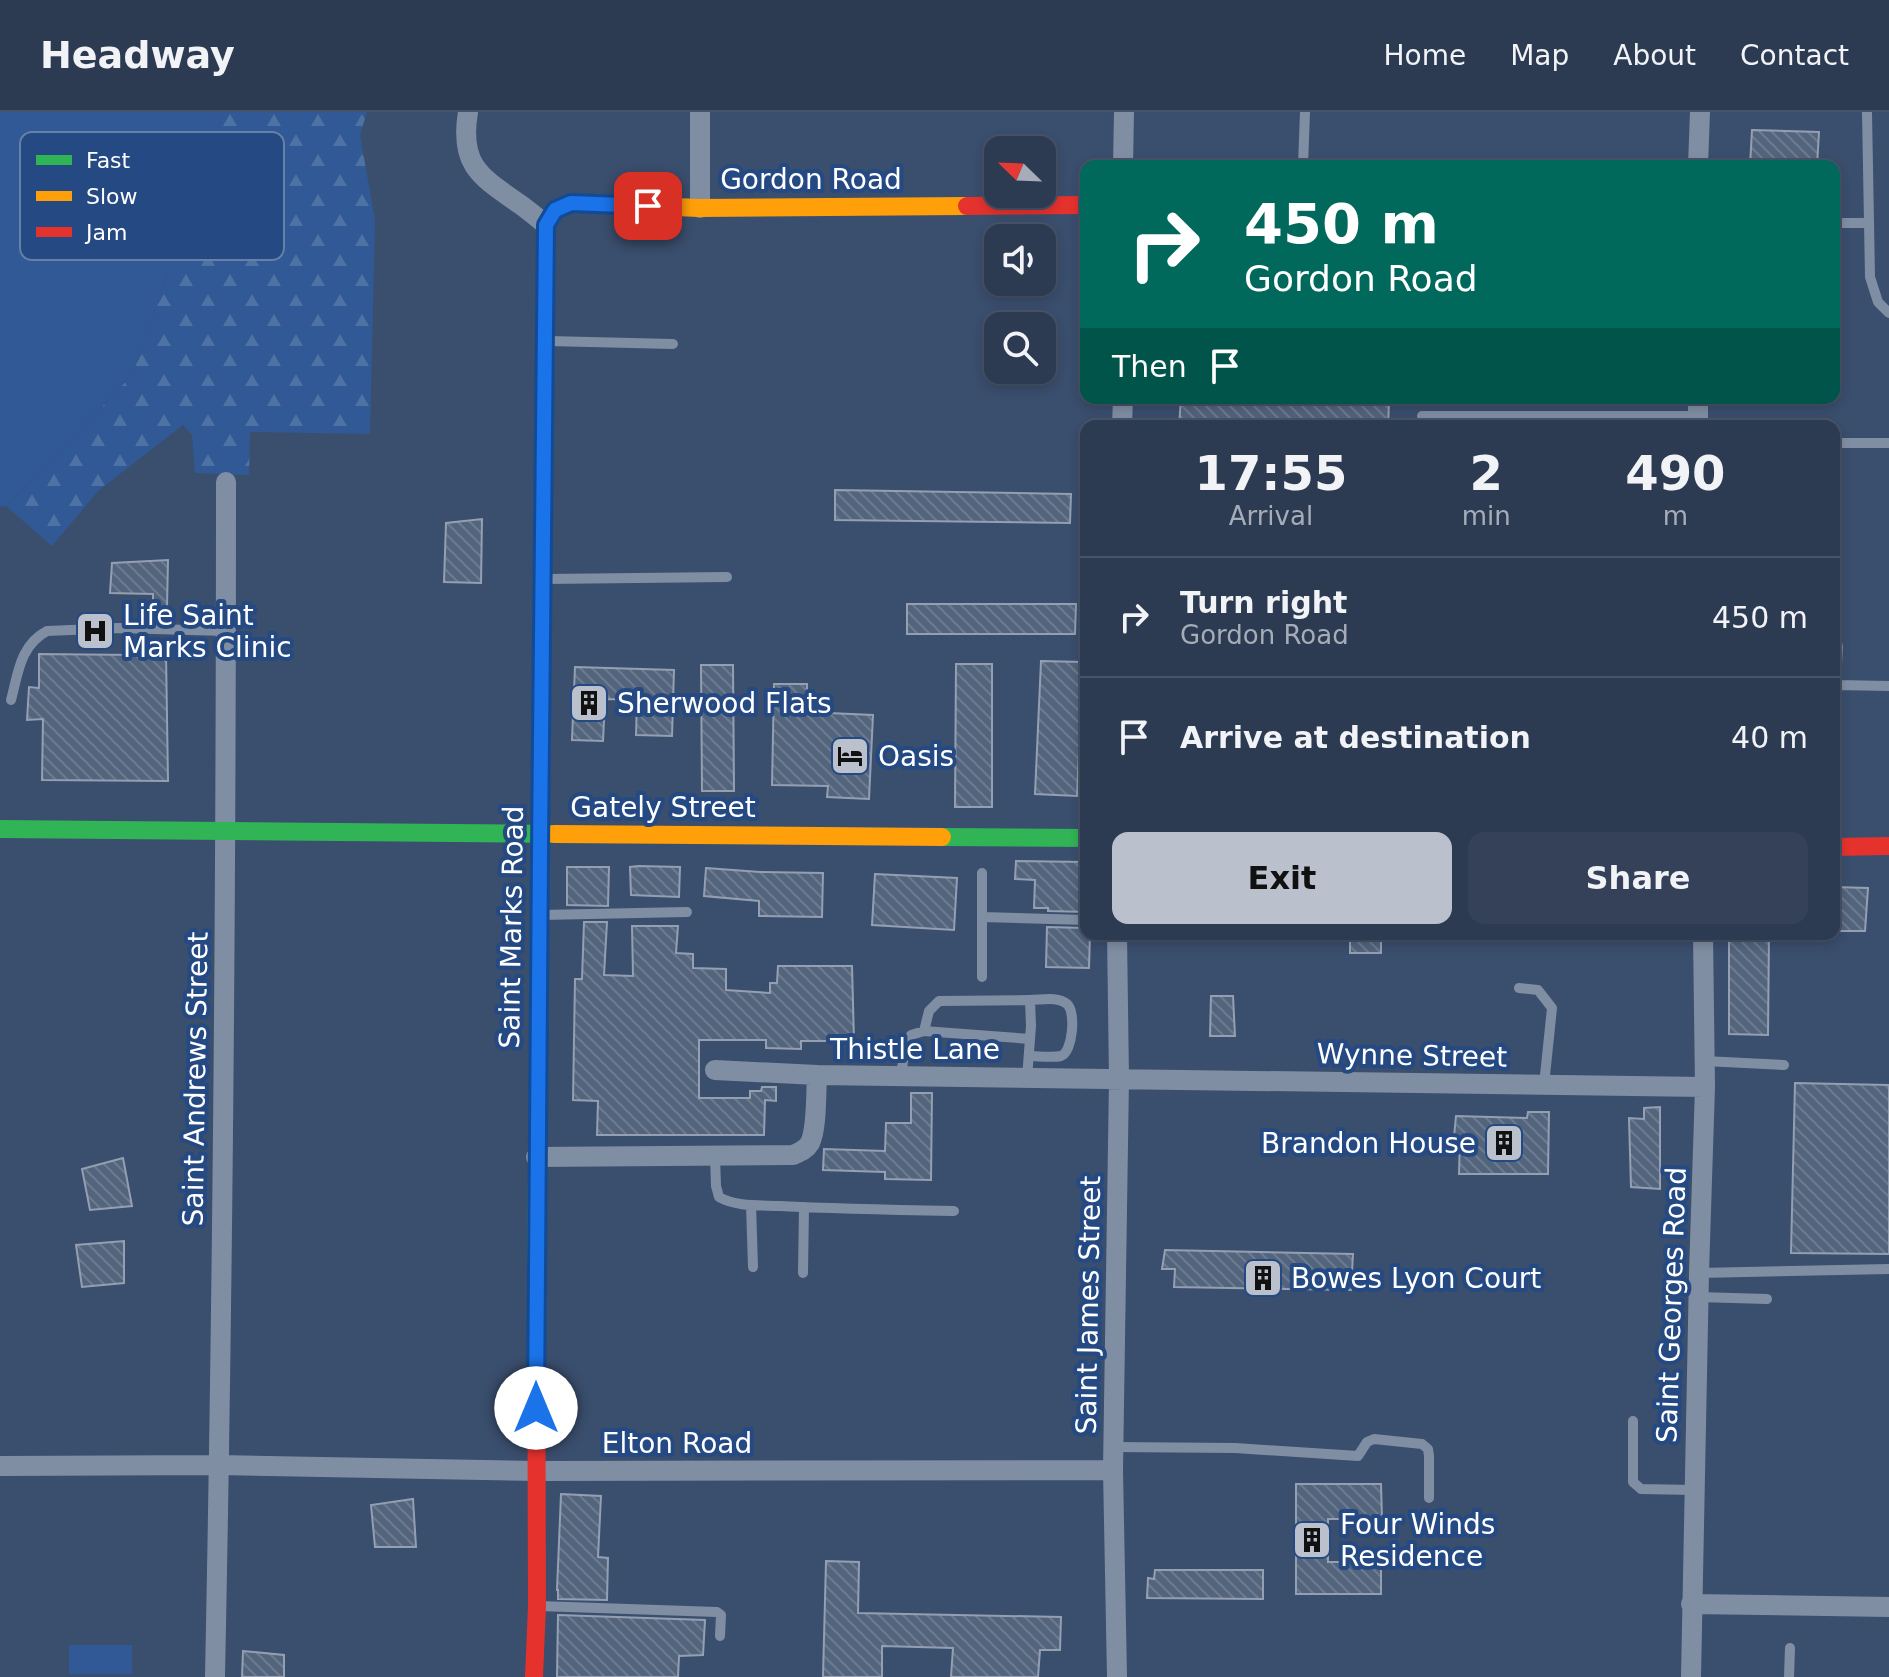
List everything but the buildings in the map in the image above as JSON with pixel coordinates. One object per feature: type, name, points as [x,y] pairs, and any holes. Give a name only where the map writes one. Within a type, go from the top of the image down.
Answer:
[{"type":"street","points":[[468,112],[467,147],[471,161],[497,190],[546,225]]},
{"type":"street","points":[[700,112],[700,208]]},
{"type":"street","points":[[1123,160],[1124,112]]},
{"type":"street","points":[[1698,160],[1700,112]]},
{"type":"street","name":"Gordon Road","points":[[546,225],[555,210],[571,203],[700,208],[1080,205]]},
{"type":"street","name":"Saint Marks Road","points":[[534,1677],[537,1606],[536,1157],[546,225]]},
{"type":"street","name":"Saint Andrews Street","points":[[215,1677],[226,832],[226,482]]},
{"type":"street","name":"Gately Street","points":[[0,829],[1080,838]]},
{"type":"street","points":[[1840,847],[1889,847]]},
{"type":"street","name":"Saint James Street","points":[[1117,940],[1119,1079],[1113,1470],[1117,1677]]},
{"type":"street","name":"Saint Georges Road","points":[[1691,1677],[1705,1087],[1703,940]]},
{"type":"street","points":[[715,1070],[817,1075]]},
{"type":"street","name":"Thistle Lane","points":[[536,1157],[793,1155],[809,1145],[814,1131],[817,1075],[1119,1079]]},
{"type":"street","name":"Wynne Street","points":[[1119,1079],[1705,1087]]},
{"type":"street","name":"Elton Road","points":[[0,1466],[219,1465],[536,1471],[1113,1470]]},
{"type":"street","points":[[1691,1604],[1889,1607]]},
{"type":"lane","points":[[1303,160],[1305,112]]},
{"type":"lane","points":[[1867,112],[1870,277],[1878,302],[1889,313]]},
{"type":"lane","points":[[1840,223],[1869,223]]},
{"type":"lane","points":[[546,341],[673,344]]},
{"type":"lane","points":[[1422,416],[1698,413]]},
{"type":"lane","points":[[1840,443],[1889,443]]},
{"type":"lane","points":[[544,579],[727,577]]},
{"type":"lane","points":[[11,700],[23,654],[31,642],[47,631],[118,628],[226,631]]},
{"type":"lane","points":[[1840,685],[1889,686]]},
{"type":"lane","points":[[982,873],[982,977]]},
{"type":"lane","points":[[539,915],[687,912]]},
{"type":"lane","points":[[982,917],[1080,920]]},
{"type":"lane","points":[[1519,988],[1538,990],[1552,1008],[1544,1085]]},
{"type":"lane","points":[[924,1031],[929,1011],[939,1001],[1056,999],[1067,1004],[1072,1010],[1072,1028],[1066,1053],[1061,1056],[1029,1056]]},
{"type":"lane","points":[[1027,1078],[1030,1000]]},
{"type":"lane","points":[[901,1076],[911,1035],[924,1031],[1030,1039]]},
{"type":"lane","points":[[1704,1061],[1784,1065]]},
{"type":"lane","points":[[715,1156],[716,1186],[719,1197],[725,1201],[751,1205],[954,1211]]},
{"type":"lane","points":[[751,1205],[753,1267]]},
{"type":"lane","points":[[803,1273],[804,1207]]},
{"type":"lane","points":[[1699,1273],[1889,1269]]},
{"type":"lane","points":[[1698,1297],[1767,1299]]},
{"type":"lane","points":[[1633,1421],[1633,1482],[1636,1486],[1641,1489],[1694,1490]]},
{"type":"lane","points":[[1114,1447],[1235,1448],[1358,1456],[1367,1442],[1374,1439],[1422,1444],[1428,1449],[1429,1456],[1429,1498]]},
{"type":"lane","points":[[537,1606],[717,1612],[721,1615],[720,1636]]},
{"type":"lane","points":[[1789,1677],[1790,1648]]},
{"type":"green space","points":[[0,112],[224,112],[217,132],[20,132],[20,260],[172,260],[132,375],[6,506],[0,507]]},
{"type":"green space","points":[[224,112],[367,112],[360,135],[375,220],[370,434],[250,432],[249,475],[195,473],[192,435],[183,425],[99,490],[52,546],[6,506],[132,375],[172,260],[284,260],[284,132],[217,132]]},
{"type":"green space","points":[[69,1645],[132,1645],[132,1674],[69,1674]]},
{"type":"traffic: fast","points":[[0,829],[554,834]]},
{"type":"traffic: fast","points":[[942,837],[1080,838]]},
{"type":"traffic: fast","points":[[536,1268],[540,898]]},
{"type":"traffic: slow","points":[[544,432],[546,225],[555,210],[571,203],[700,208],[967,206]]},
{"type":"traffic: slow","points":[[554,834],[942,837]]},
{"type":"traffic: jam","points":[[967,206],[1080,205]]},
{"type":"traffic: jam","points":[[540,898],[544,432]]},
{"type":"traffic: jam","points":[[1840,847],[1889,846]]},
{"type":"traffic: jam","points":[[534,1677],[537,1606],[536,1268]]},
{"type":"place","name":"Life Saint Marks Clinic","points":[[95,631]]},
{"type":"place","name":"Sherwood Flats","points":[[589,703]]},
{"type":"place","name":"Oasis","points":[[850,756]]},
{"type":"place","name":"Brandon House","points":[[1504,1143]]},
{"type":"place","name":"Bowes Lyon Court","points":[[1263,1278]]},
{"type":"place","name":"Four Winds Residence","points":[[1312,1540]]},
{"type":"route","points":[[536,1408],[546,225],[555,210],[571,203],[648,206]]}]
